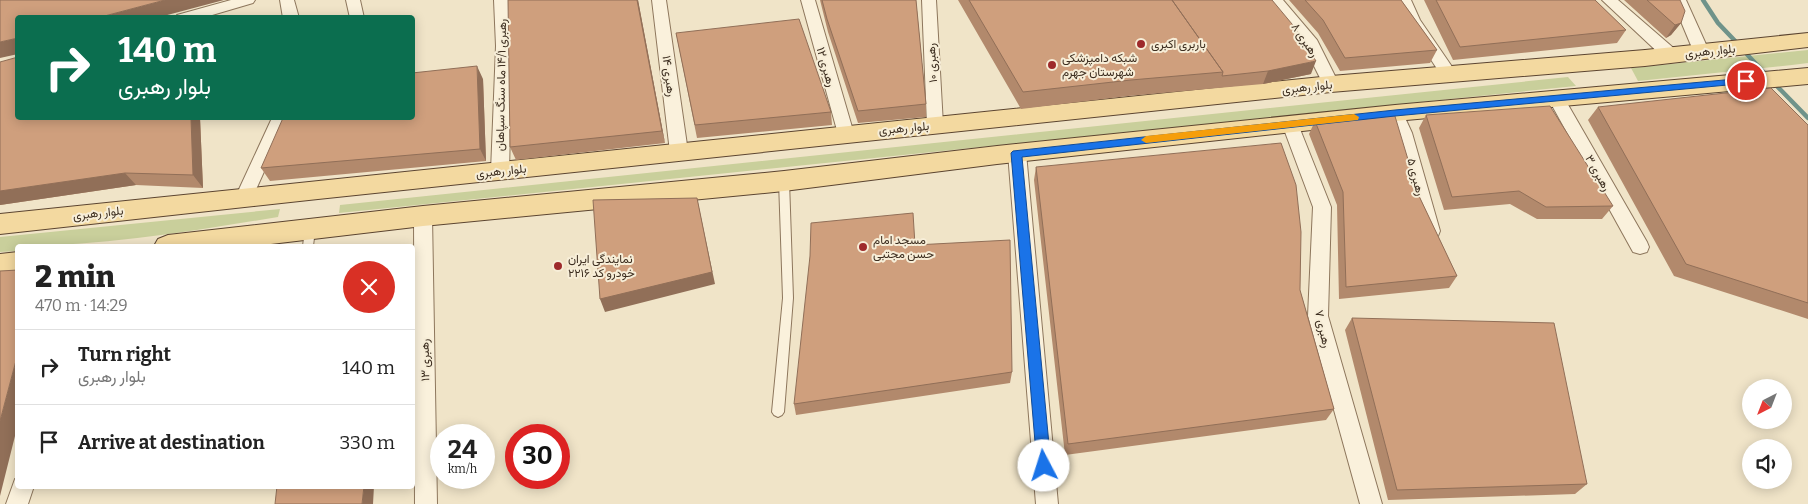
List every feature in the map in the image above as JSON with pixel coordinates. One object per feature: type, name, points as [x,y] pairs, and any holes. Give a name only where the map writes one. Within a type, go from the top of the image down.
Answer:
[{"type":"main road","name":"بلوار رهبری","points":[[0,224],[318,189],[935,126],[1075,107],[1596,62],[1808,40]]},
{"type":"main road","points":[[1596,62],[1622,93]]},
{"type":"main road","points":[[203,244],[309,238],[423,216],[784,180],[1016,153],[1395,113],[1557,100],[1808,76]]},
{"type":"main road","points":[[309,238],[318,189]]},
{"type":"main road","points":[[0,265],[15,263]]},
{"type":"street","points":[[193,15],[248,0]]},
{"type":"street","points":[[287,0],[290,15]]},
{"type":"street","points":[[353,0],[357,15]]},
{"type":"street","name":"رهبری ۱۴/۱ ماه سنگ سپاهان","points":[[500,171],[504,46],[501,0]]},
{"type":"street","name":"رهبری ۱۴","points":[[659,0],[679,152]]},
{"type":"street","name":"رهبری ۱۲","points":[[808,0],[846,134]]},
{"type":"street","name":"رهبری ۱۰","points":[[928,0],[935,126]]},
{"type":"street","name":"رهبری ۸","points":[[1275,0],[1311,44],[1331,84]]},
{"type":"street","points":[[1404,0],[1412,20],[1449,74]]},
{"type":"street","points":[[1609,0],[1671,55]]},
{"type":"street","points":[[1679,0],[1690,28],[1704,51]]},
{"type":"street","name":"رهبری ۳","points":[[1557,100],[1640,247]]},
{"type":"street","name":"رهبری ۵","points":[[1395,113],[1404,133],[1434,243]]},
{"type":"street","points":[[244,198],[279,120]]},
{"type":"street","name":"رهبری ۷","points":[[1290,124],[1322,207],[1318,316],[1371,504]]},
{"type":"street","points":[[1016,153],[1047,504]]},
{"type":"street","name":"رهبری ۱۳","points":[[423,216],[426,504]]},
{"type":"street","points":[[17,504],[22,489]]},
{"type":"lane","points":[[778,412],[788,298],[784,180]]},
{"type":"green space","points":[[1808,50],[1808,63],[1638,81],[1631,68]]},
{"type":"green space","points":[[1568,77],[1576,86],[339,213],[340,205]]},
{"type":"green space","points":[[280,209],[278,217],[116,241],[67,244],[15,244],[15,251],[0,252],[0,237]]},
{"type":"building","points":[[0,0],[165,0],[108,15],[15,15],[15,39],[0,42]]},
{"type":"building","points":[[508,0],[637,0],[662,131],[510,147]]},
{"type":"building","points":[[822,0],[916,0],[926,104],[858,111]]},
{"type":"building","points":[[969,0],[1172,0],[1223,72],[1023,92]]},
{"type":"building","points":[[1172,0],[1272,0],[1292,24],[1316,61],[1268,71],[1222,76],[1223,72]]},
{"type":"building","points":[[1305,0],[1401,0],[1437,50],[1345,58],[1323,20]]},
{"type":"building","points":[[1436,0],[1595,0],[1626,30],[1460,47]]},
{"type":"building","points":[[1647,0],[1680,0],[1685,11],[1681,23],[1675,25]]},
{"type":"building","points":[[799,19],[831,112],[695,125],[676,33]]},
{"type":"building","points":[[15,58],[15,120],[191,120],[193,175],[125,173],[0,191],[0,62]]},
{"type":"building","points":[[477,66],[480,149],[261,168],[282,120],[415,120],[415,73]]},
{"type":"building","points":[[1771,88],[1808,125],[1808,303],[1686,264],[1598,107]]},
{"type":"building","points":[[1550,106],[1613,206],[1546,207],[1519,191],[1452,197],[1426,115]]},
{"type":"building","points":[[1394,113],[1419,196],[1457,276],[1346,287],[1343,192],[1315,121]]},
{"type":"building","points":[[1281,143],[1296,185],[1301,232],[1300,290],[1334,409],[1068,444],[1036,167]]},
{"type":"building","points":[[697,198],[712,272],[600,299],[593,200]]},
{"type":"building","points":[[913,213],[915,245],[1010,240],[1012,372],[794,404],[810,256],[811,223]]},
{"type":"building","points":[[15,270],[15,364],[0,421],[0,271]]},
{"type":"building","points":[[1352,318],[1554,323],[1587,484],[1397,490]]},
{"type":"building","points":[[277,489],[364,489],[362,504],[275,504]]},
{"type":"waterway","points":[[1703,0],[1718,23],[1738,44]]},
{"type":"waterway","points":[[1744,51],[1767,76]]},
{"type":"waterway","points":[[1773,82],[1808,118]]},
{"type":"slow traffic","points":[[1146,140],[1354,117]]},
{"type":"place","name":"باربری اکبری","points":[[1141,44]]},
{"type":"place","name":"شبکه دامپزشکی شهرستان جهرم","points":[[1052,65]]},
{"type":"place","name":"مسجد امام حسن مجتبی","points":[[863,247]]},
{"type":"place","name":"نمایندگی ایران خودرو کد ۲۲۱۶","points":[[558,266]]},
{"type":"route","points":[[1044,466],[1016,153],[1395,113],[1557,100],[1746,81]]}]
